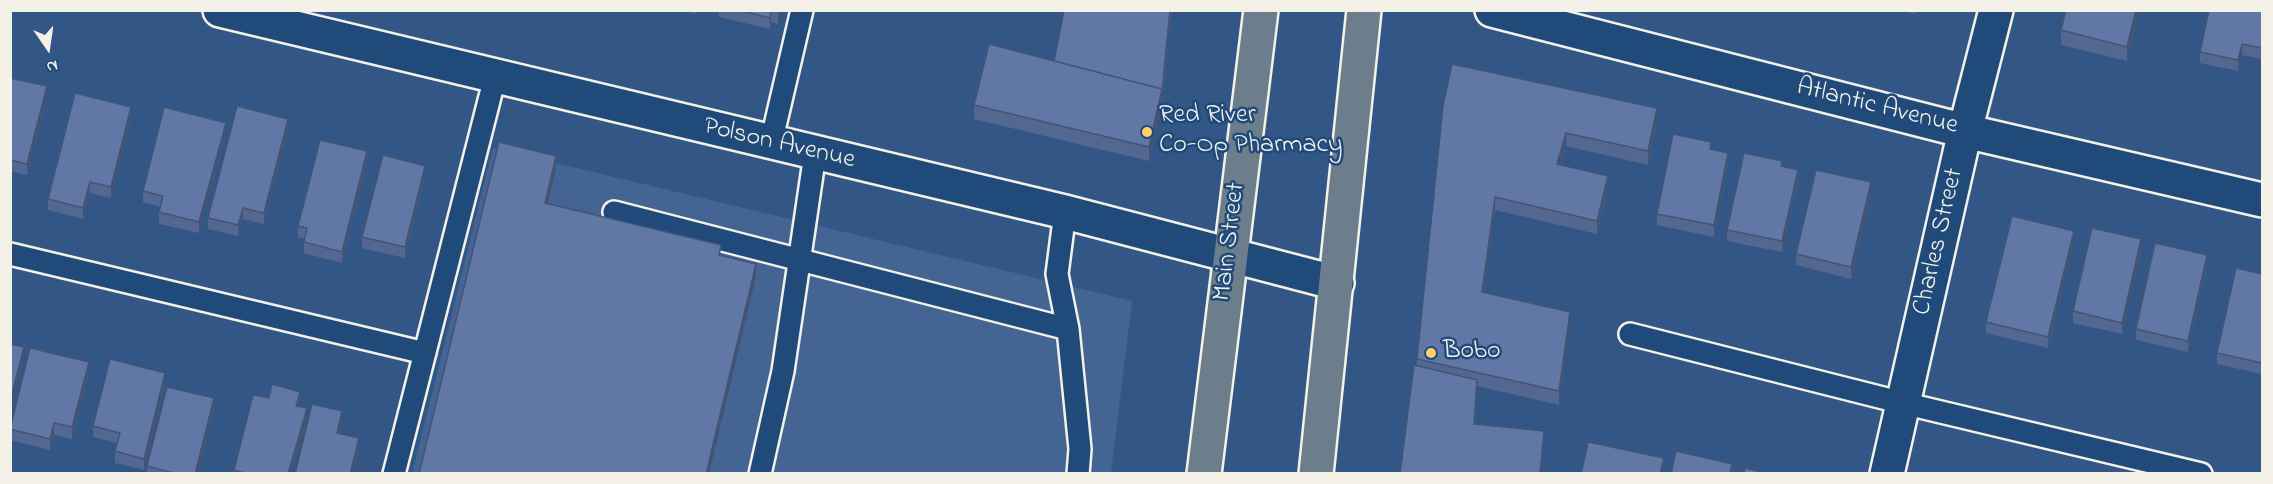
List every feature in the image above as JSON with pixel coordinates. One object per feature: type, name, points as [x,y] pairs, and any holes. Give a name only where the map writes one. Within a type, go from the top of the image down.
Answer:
[{"type":"main road","name":"Main Street","points":[[1204,474],[1260,10]]},
{"type":"main road","points":[[1316,474],[1364,10]]},
{"type":"street","name":"Polson Avenue","points":[[220,10],[1065,212],[1337,283]]},
{"type":"street","name":"Atlantic Avenue","points":[[1492,10],[1965,131],[2262,200]]},
{"type":"street","name":"Charles Street","points":[[1887,474],[1965,131],[1996,10]]},
{"type":"lane","points":[[771,143],[802,10]]},
{"type":"lane","points":[[394,474],[495,77]]},
{"type":"lane","points":[[760,474],[783,371],[815,154]]},
{"type":"lane","points":[[614,212],[1068,329]]},
{"type":"lane","points":[[1065,212],[1057,274],[1068,329],[1080,449],[1078,474]]},
{"type":"lane","points":[[10,254],[425,353]]},
{"type":"lane","points":[[1630,334],[1903,403],[2201,474]]},
{"type":"shaded area","points":[[493,148],[1132,301],[1111,473],[412,474]]},
{"type":"building","points":[[739,10],[771,10],[770,18]]},
{"type":"building","points":[[1064,10],[1170,10],[1162,92],[1162,89],[1054,61]]},
{"type":"building","points":[[2066,10],[2136,10],[2127,47],[2061,30]]},
{"type":"building","points":[[2209,10],[2262,10],[2262,48],[2242,44],[2238,60],[2200,52]]},
{"type":"building","points":[[989,44],[1162,89],[1149,147],[974,105]]},
{"type":"building","points":[[1452,64],[1657,108],[1648,151],[1566,133],[1557,164],[1608,176],[1597,221],[1495,197],[1482,292],[1570,312],[1559,391],[1417,359],[1443,106]]},
{"type":"building","points":[[10,78],[47,86],[27,164],[10,160]]},
{"type":"building","points":[[75,93],[131,107],[111,187],[90,182],[83,208],[48,199]]},
{"type":"building","points":[[237,106],[288,119],[264,213],[243,208],[238,225],[208,218]]},
{"type":"building","points":[[164,107],[226,123],[199,222],[159,212],[163,196],[143,191]]},
{"type":"building","points":[[1673,134],[1711,142],[1710,149],[1728,153],[1714,225],[1657,214]]},
{"type":"building","points":[[320,140],[367,151],[342,252],[304,242],[307,228],[298,226]]},
{"type":"building","points":[[499,142],[556,156],[545,203],[721,245],[719,255],[756,264],[706,474],[419,474]]},
{"type":"building","points":[[1744,153],[1782,161],[1781,166],[1798,170],[1782,241],[1727,230]]},
{"type":"building","points":[[383,155],[425,166],[405,247],[362,237]]},
{"type":"building","points":[[1816,170],[1871,182],[1851,267],[1796,254]]},
{"type":"building","points":[[2012,216],[2074,231],[2048,337],[1986,322]]},
{"type":"building","points":[[2092,228],[2141,239],[2122,323],[2073,311]]},
{"type":"building","points":[[2155,243],[2207,255],[2188,341],[2136,329]]},
{"type":"building","points":[[2236,268],[2262,274],[2262,363],[2217,353]]},
{"type":"building","points":[[10,344],[24,347],[10,401]]},
{"type":"building","points":[[30,348],[89,362],[72,427],[54,423],[50,439],[10,429]]},
{"type":"building","points":[[110,359],[165,373],[144,459],[115,451],[120,433],[93,426]]},
{"type":"building","points":[[1414,365],[1477,380],[1474,424],[1544,431],[1540,474],[1400,474]]},
{"type":"building","points":[[272,384],[300,392],[296,406],[307,408],[288,474],[248,474],[234,470],[253,395],[269,398]]},
{"type":"building","points":[[167,387],[214,398],[195,474],[177,474],[147,466]]},
{"type":"building","points":[[312,404],[342,411],[337,433],[359,438],[350,474],[295,474]]},
{"type":"building","points":[[1588,442],[1664,458],[1660,474],[1581,474]]},
{"type":"building","points":[[1676,451],[1732,464],[1730,474],[1671,474]]},
{"type":"building","points":[[1745,468],[1769,474],[1744,474]]},
{"type":"place","name":"Red River Co-Op Pharmacy","points":[[1147,132]]},
{"type":"place","name":"Bobo","points":[[1431,353]]}]
